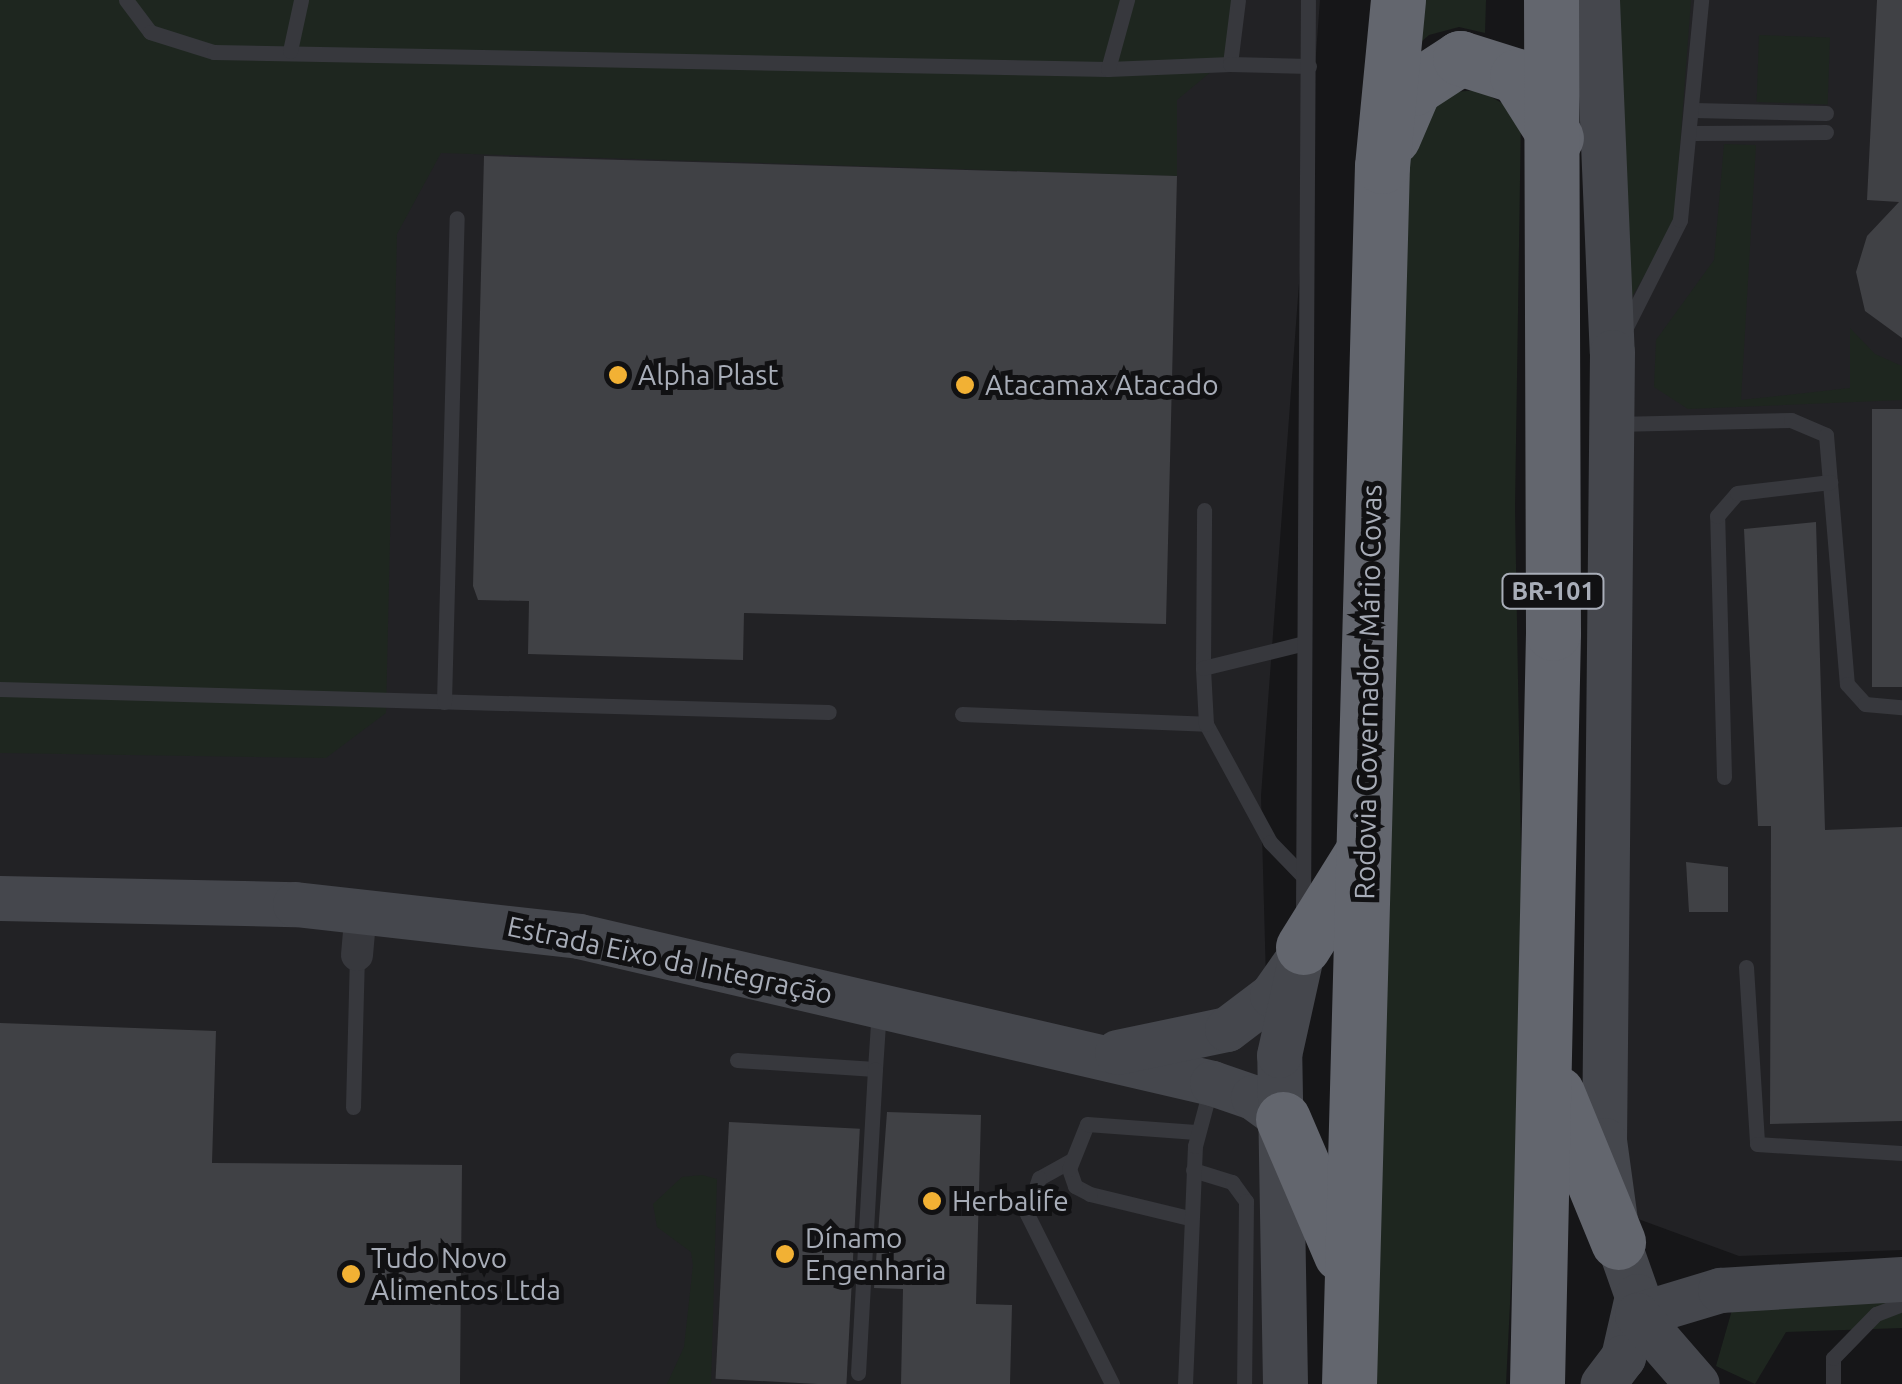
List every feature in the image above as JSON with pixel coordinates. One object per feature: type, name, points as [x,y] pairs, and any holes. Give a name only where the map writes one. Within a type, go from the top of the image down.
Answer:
[{"type":"highway","name":"Rodovia Governador Mário Covas","points":[[1349,1384],[1382,166],[1398,0]]},
{"type":"highway","name":"BR-101","points":[[1537,1384],[1557,141],[1551,0]]},
{"type":"highway","points":[[1382,166],[1414,88],[1460,58],[1516,76],[1557,141]]},
{"type":"highway","points":[[1303,947],[1364,848]]},
{"type":"highway","points":[[1542,1042],[1574,1148],[1618,1242]]},
{"type":"highway","points":[[1283,1119],[1321,1192],[1352,1286]]},
{"type":"main road","points":[[1597,0],[1612,352],[1603,1087],[1618,1242],[1636,1316],[1697,1384]]},
{"type":"main road","name":"Estrada Eixo da Integração","points":[[0,898],[361,909],[579,936],[1212,1083],[1253,1096],[1283,1119]]},
{"type":"main road","points":[[1285,1384],[1280,1042],[1303,947]]},
{"type":"main road","name":"Estrada Eixo da Integração","points":[[1095,1054],[1227,1030],[1272,996],[1303,947]]},
{"type":"main road","points":[[1618,1242],[1656,1268],[1720,1290]]},
{"type":"main road","points":[[1603,1384],[1636,1316],[1720,1290],[1902,1279]]},
{"type":"street","points":[[356,955],[361,909]]},
{"type":"lane","points":[[126,0],[150,32],[185,48],[1108,69],[1230,64],[1309,66]]},
{"type":"lane","points":[[290,51],[301,0]]},
{"type":"lane","points":[[1108,69],[1126,0]]},
{"type":"lane","points":[[1230,64],[1238,0]]},
{"type":"lane","points":[[1303,947],[1308,0]]},
{"type":"lane","points":[[1612,352],[1674,242],[1692,134],[1701,0]]},
{"type":"lane","points":[[1694,110],[1826,113]]},
{"type":"lane","points":[[1752,132],[1753,111]]},
{"type":"lane","points":[[1692,134],[1826,132]]},
{"type":"lane","points":[[444,702],[457,218]]},
{"type":"lane","points":[[1611,424],[1804,421],[1826,435],[1847,684],[1865,704],[1902,707]]},
{"type":"lane","points":[[1724,777],[1717,516],[1737,493],[1830,482]]},
{"type":"lane","points":[[1204,510],[1206,724],[1270,842],[1302,876]]},
{"type":"lane","points":[[1203,668],[1302,644]]},
{"type":"lane","points":[[0,689],[828,712]]},
{"type":"lane","points":[[962,714],[1206,724]]},
{"type":"lane","points":[[353,1107],[356,955]]},
{"type":"lane","points":[[1746,967],[1757,1144],[1902,1153]]},
{"type":"lane","points":[[858,1373],[879,1004]]},
{"type":"lane","points":[[737,1060],[875,1069]]},
{"type":"lane","points":[[1185,1384],[1189,1218],[1196,1132],[1212,1083]]},
{"type":"lane","points":[[1189,1218],[1081,1190],[1068,1176],[1070,1162],[1088,1124],[1196,1132]]},
{"type":"lane","points":[[1070,1162],[1039,1178],[1027,1214],[1112,1384]]},
{"type":"lane","points":[[1193,1170],[1232,1182],[1246,1201],[1244,1384]]},
{"type":"lane","points":[[1834,1384],[1833,1358],[1876,1314],[1902,1304]]},
{"type":"shaded area","points":[[0,0],[1320,0],[1261,796],[1277,1384],[0,1384]]},
{"type":"shaded area","points":[[0,0],[1237,0],[1224,61],[1177,100],[1177,176],[441,153],[397,234],[386,713],[326,758],[0,753]]},
{"type":"shaded area","points":[[1412,0],[1486,0],[1485,33],[1459,27],[1429,35],[1404,57]]},
{"type":"shaded area","points":[[1610,0],[1902,0],[1902,1250],[1739,1256],[1630,1216],[1624,1201]]},
{"type":"shaded area","points":[[1616,0],[1691,0],[1674,226],[1630,300]]},
{"type":"shaded area","points":[[1759,35],[1830,37],[1828,104],[1757,102]]},
{"type":"shaded area","points":[[1479,90],[1521,114],[1515,508],[1524,1024],[1506,1384],[1369,1384],[1410,121],[1453,92]]},
{"type":"shaded area","points":[[1724,144],[1756,145],[1741,400],[1850,388],[1850,328],[1875,354],[1902,366],[1902,400],[1688,409],[1654,387],[1656,340],[1714,260]]},
{"type":"shaded area","points":[[702,1175],[717,1179],[711,1384],[667,1384],[684,1347],[693,1265],[691,1252],[657,1227],[653,1204],[682,1177]]},
{"type":"shaded area","points":[[1902,1277],[1902,1328],[1786,1332],[1755,1384],[1716,1366],[1736,1296]]},
{"type":"building","points":[[1877,0],[1902,0],[1902,338],[1865,311],[1856,272],[1867,236],[1899,202],[1867,200]]},
{"type":"building","points":[[484,156],[1177,176],[1166,624],[744,613],[743,660],[528,654],[529,601],[478,600],[473,586]]},
{"type":"building","points":[[1872,409],[1902,409],[1902,687],[1872,687]]},
{"type":"building","points":[[1816,522],[1825,830],[1902,827],[1902,1121],[1770,1124],[1771,826],[1758,826],[1744,529]]},
{"type":"building","points":[[1686,862],[1728,867],[1728,912],[1689,912]]},
{"type":"building","points":[[0,1023],[216,1031],[212,1163],[462,1165],[460,1384],[0,1384]]},
{"type":"building","name":"Herbalife","points":[[887,1112],[981,1115],[976,1304],[1012,1305],[1010,1384],[901,1384],[903,1289],[874,1288]]},
{"type":"building","name":"Dínamo Engenharia","points":[[729,1122],[860,1129],[846,1384],[716,1379]]},
{"type":"place","name":"Alpha Plast","points":[[618,375]]},
{"type":"place","name":"Atacamax Atacado","points":[[965,385]]},
{"type":"place","name":"Herbalife","points":[[932,1201]]},
{"type":"place","name":"Dínamo Engenharia","points":[[785,1254]]},
{"type":"place","name":"Tudo Novo Alimentos Ltda","points":[[351,1274]]}]
